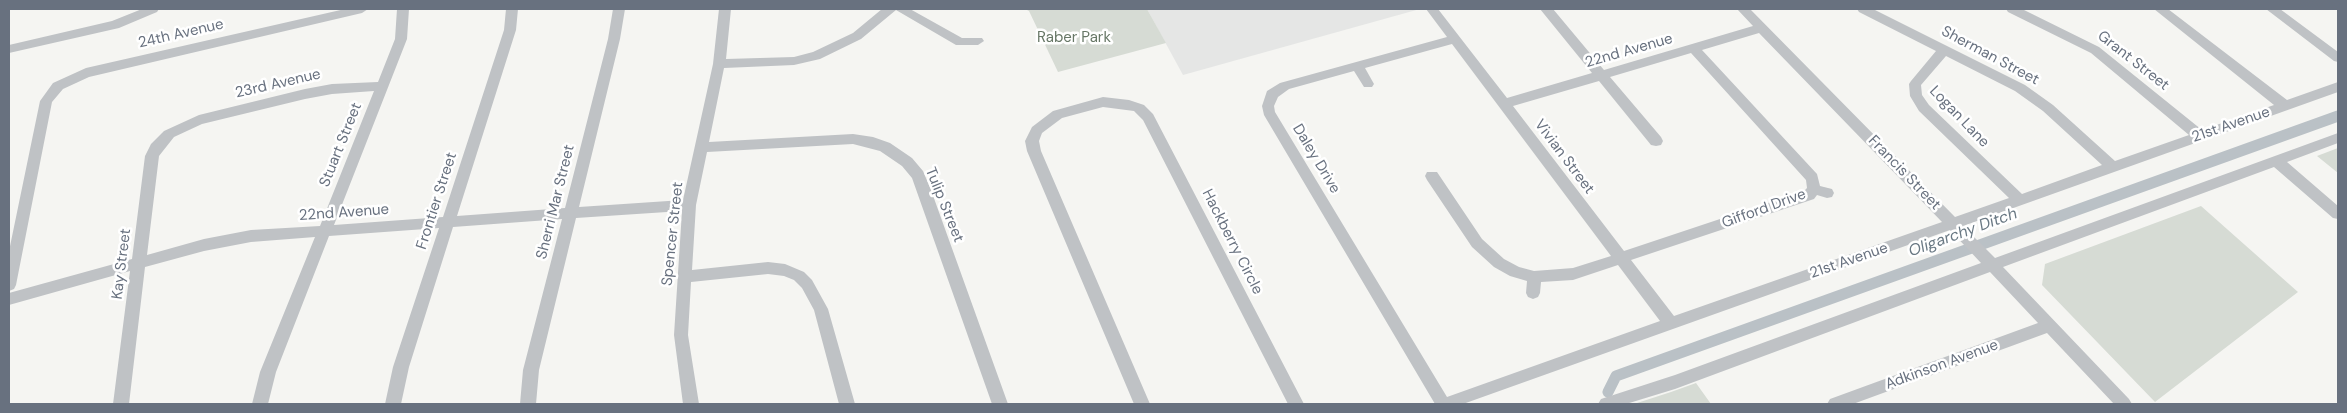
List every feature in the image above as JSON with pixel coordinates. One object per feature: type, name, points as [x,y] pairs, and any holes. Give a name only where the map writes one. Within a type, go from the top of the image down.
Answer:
[{"type":"street","points":[[9,49],[115,25],[153,9]]},
{"type":"street","name":"24th Avenue","points":[[9,285],[46,101],[59,83],[86,73],[362,9]]},
{"type":"street","name":"Stuart Street","points":[[260,404],[268,372],[401,39],[403,9]]},
{"type":"street","name":"Frontier Street","points":[[393,404],[401,367],[510,30],[512,9]]},
{"type":"street","name":"Sherri Mar Street","points":[[528,404],[531,370],[614,40],[619,9]]},
{"type":"street","name":"Spencer Street","points":[[691,404],[681,335],[683,277],[689,205],[719,64],[725,9]]},
{"type":"street","points":[[719,64],[794,61],[816,56],[837,48],[857,36],[890,9]]},
{"type":"street","points":[[901,9],[960,42],[978,41]]},
{"type":"street","name":"Vivian Street","points":[[1432,9],[1671,324]]},
{"type":"street","points":[[1546,9],[1656,141]]},
{"type":"street","name":"Francis Street","points":[[1743,9],[1965,236],[2124,404]]},
{"type":"street","name":"Sherman Street","points":[[1863,9],[2029,94],[2048,108],[2113,167]]},
{"type":"street","name":"Grant Street","points":[[2012,9],[2095,50],[2200,136]]},
{"type":"street","points":[[2160,9],[2285,106]]},
{"type":"street","points":[[2272,9],[2338,58]]},
{"type":"street","name":"22nd Avenue","points":[[1504,104],[1762,28]]},
{"type":"street","name":"Daley Drive","points":[[1444,404],[1270,112],[1263,97],[1285,86],[1455,39]]},
{"type":"street","name":"Gifford Drive","points":[[1432,176],[1477,242],[1499,263],[1516,272],[1534,277],[1574,274],[1820,191],[1812,178],[1694,48]]},
{"type":"street","name":"Logan Lane","points":[[1944,50],[1915,84],[1916,96],[1924,108],[2020,200]]},
{"type":"street","points":[[1357,66],[1368,84]]},
{"type":"street","name":"23rd Avenue","points":[[182,127],[199,120],[305,94],[332,89],[383,86]]},
{"type":"street","name":"21st Avenue","points":[[1444,404],[2338,87]]},
{"type":"street","name":"Hackberry Circle","points":[[1142,404],[1034,151],[1032,141],[1032,128],[1058,114],[1103,102],[1132,100],[1148,117],[1296,404]]},
{"type":"street","name":"Kay Street","points":[[121,404],[152,156],[165,133],[182,127]]},
{"type":"street","points":[[1606,404],[1675,382],[1988,260],[2338,138]]},
{"type":"street","name":"Tulip Street","points":[[702,147],[854,139],[873,142],[886,147],[907,162],[918,175],[924,190],[1000,404]]},
{"type":"street","points":[[2276,161],[2338,214]]},
{"type":"street","name":"22nd Avenue","points":[[9,299],[204,245],[251,236],[689,205]]},
{"type":"street","points":[[683,277],[768,268],[784,270],[798,276],[812,291],[821,309],[847,404]]},
{"type":"street","points":[[1533,292],[1534,277]]},
{"type":"street","name":"Adkinson Avenue","points":[[1835,404],[2050,325]]},
{"type":"shaded area","points":[[1147,9],[1420,9],[1183,75]]},
{"type":"green space","name":"Raber Park","points":[[1025,9],[1147,9],[1166,43],[1058,72],[1029,11]]},
{"type":"green space","points":[[2338,148],[2338,173],[2317,156]]},
{"type":"green space","points":[[2201,206],[2298,292],[2155,402],[2042,285],[2045,264]]},
{"type":"green space","points":[[1696,383],[1711,404],[1634,404],[1671,392]]},
{"type":"waterway","name":"Oligarchy Ditch","points":[[1608,392],[1616,376],[2338,116]]}]
